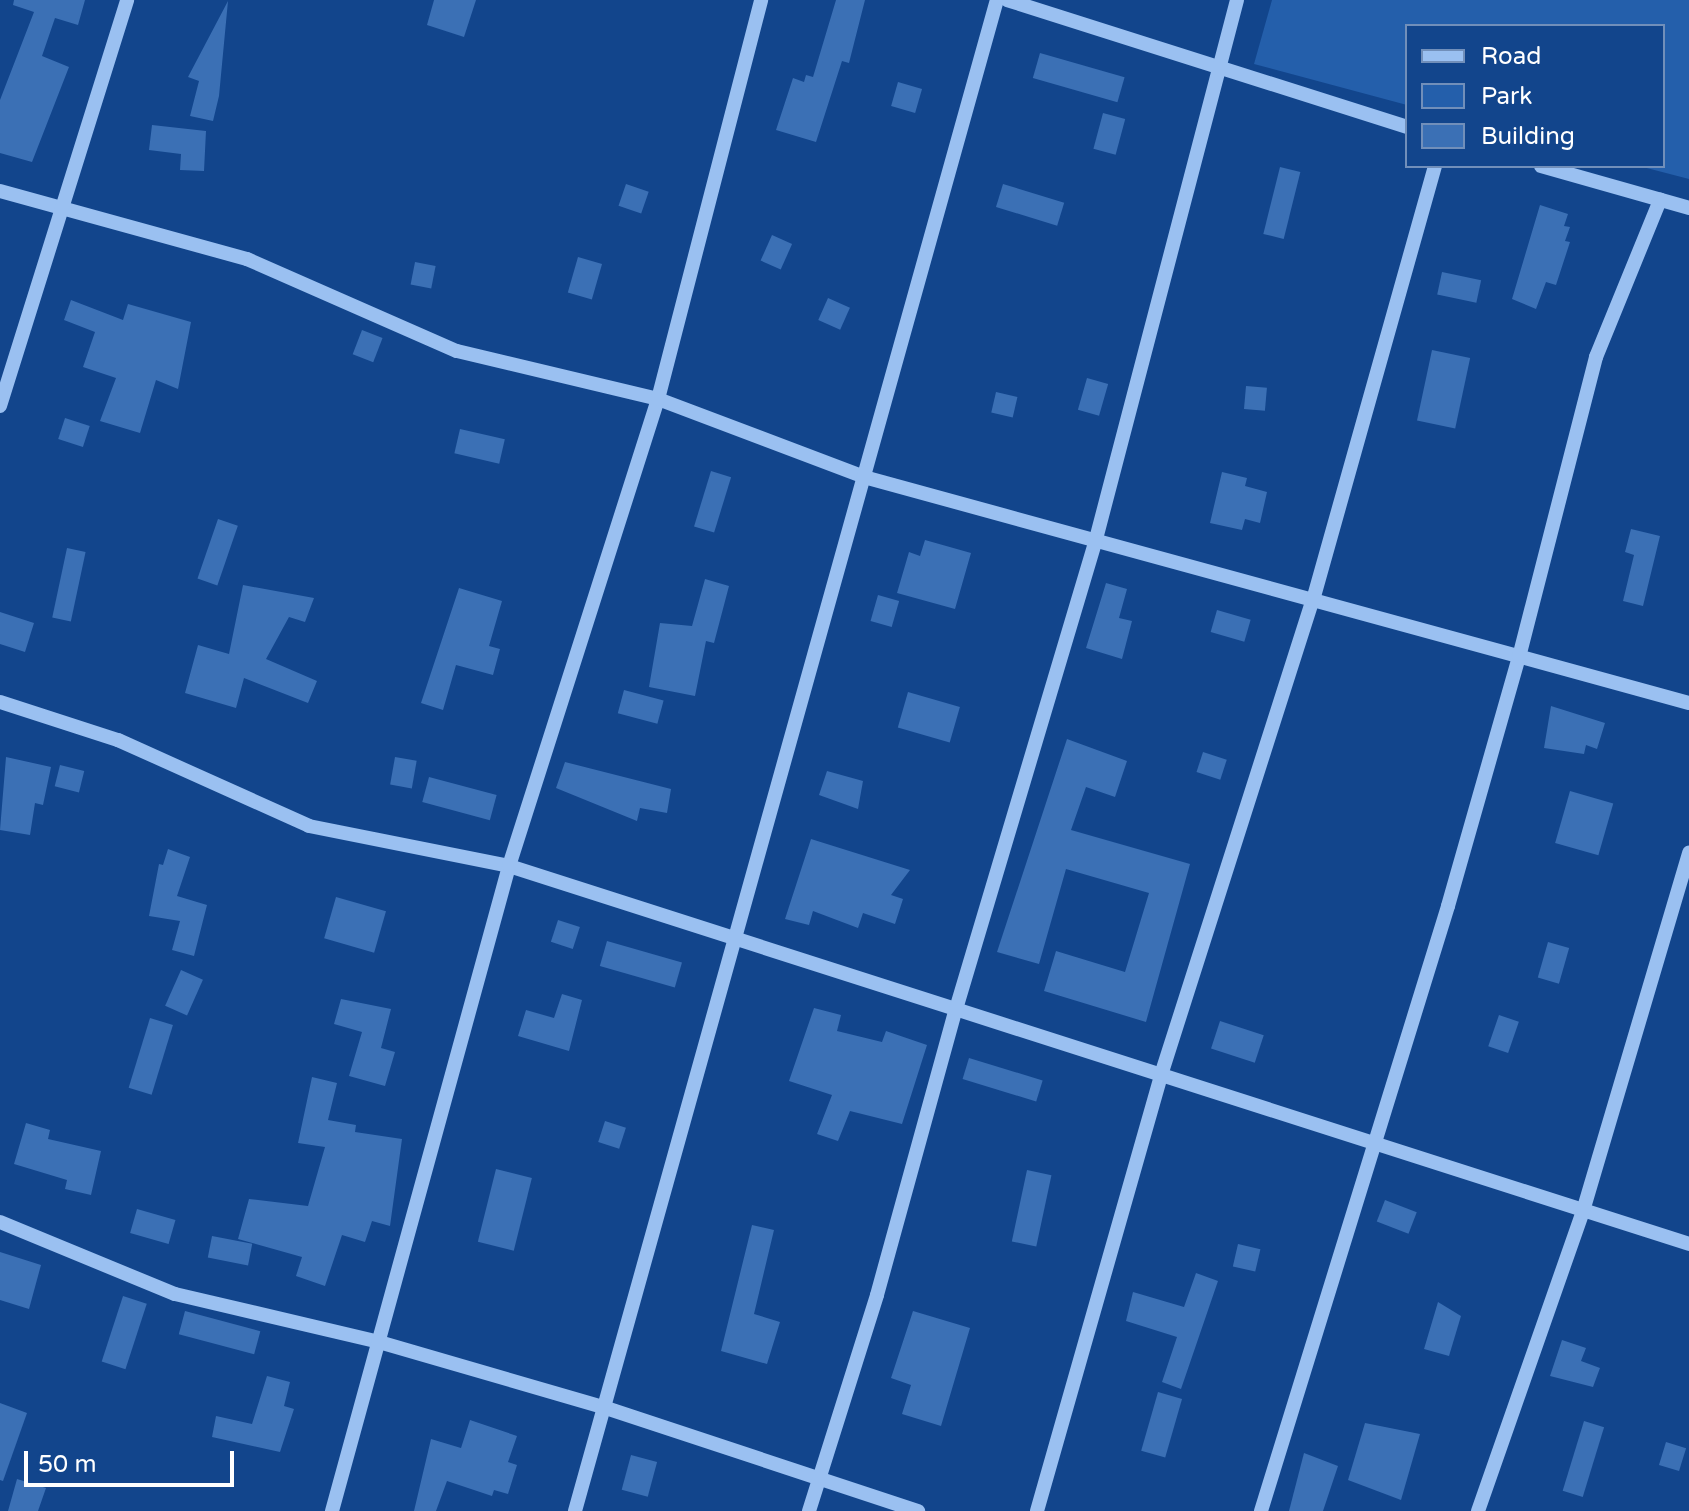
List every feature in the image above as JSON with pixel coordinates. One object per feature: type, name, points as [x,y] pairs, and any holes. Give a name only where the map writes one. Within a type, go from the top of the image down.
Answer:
[{"type":"street","points":[[0,406],[127,0]]},
{"type":"street","points":[[332,1511],[509,866],[658,399],[761,0]]},
{"type":"street","points":[[575,1511],[997,0]]},
{"type":"street","points":[[1007,0],[1405,126]]},
{"type":"street","points":[[809,1511],[877,1295],[956,1009],[1096,539],[1237,0]]},
{"type":"street","points":[[1037,1511],[1161,1075],[1313,600],[1434,168]]},
{"type":"street","points":[[1548,168],[1689,208]]},
{"type":"street","points":[[0,191],[247,259],[457,351],[658,399],[864,477],[1689,703]]},
{"type":"street","points":[[1261,1511],[1519,657],[1596,357],[1660,200]]},
{"type":"street","points":[[0,702],[118,740],[309,826],[509,866],[1689,1244]]},
{"type":"street","points":[[1478,1511],[1583,1211],[1689,852]]},
{"type":"street","points":[[0,1222],[175,1294],[379,1342],[603,1407],[819,1475],[918,1511]]},
{"type":"green space","points":[[1272,0],[1689,0],[1689,179],[1647,168],[1665,168],[1665,24],[1405,24],[1405,104],[1254,64]]},
{"type":"building","points":[[14,0],[85,0],[78,25],[55,18],[42,56],[69,67],[32,162],[0,153],[0,100],[34,12],[13,5]]},
{"type":"building","points":[[434,0],[476,0],[464,37],[427,25]]},
{"type":"building","points":[[836,0],[865,0],[849,63],[842,61],[816,142],[776,130],[793,78],[804,82],[806,75],[813,77]]},
{"type":"building","points":[[228,1],[219,96],[213,121],[190,116],[199,81],[188,77]]},
{"type":"building","points":[[1040,53],[1125,77],[1117,102],[1033,78]]},
{"type":"building","points":[[898,82],[922,89],[915,113],[891,106]]},
{"type":"building","points":[[1103,113],[1125,119],[1116,155],[1093,149]]},
{"type":"building","points":[[152,125],[206,131],[204,171],[180,170],[181,154],[149,150]]},
{"type":"building","points":[[1280,167],[1300,172],[1284,239],[1263,234]]},
{"type":"building","points":[[626,184],[649,192],[641,214],[619,206]]},
{"type":"building","points":[[1003,184],[1064,203],[1057,226],[996,207]]},
{"type":"building","points":[[1540,205],[1568,214],[1564,226],[1570,227],[1565,241],[1570,242],[1556,285],[1546,282],[1536,309],[1512,299]]},
{"type":"building","points":[[772,235],[792,244],[781,270],[761,261]]},
{"type":"building","points":[[578,257],[602,264],[592,299],[568,293]]},
{"type":"building","points":[[415,262],[436,266],[431,289],[411,285]]},
{"type":"building","points":[[1442,272],[1481,280],[1476,303],[1437,294]]},
{"type":"building","points":[[828,298],[850,308],[840,330],[818,320]]},
{"type":"building","points":[[71,300],[123,320],[128,304],[191,322],[178,389],[156,380],[140,433],[100,421],[116,378],[83,367],[95,332],[64,320]]},
{"type":"building","points":[[362,330],[383,338],[373,362],[353,354]]},
{"type":"building","points":[[1432,350],[1470,358],[1455,429],[1417,420]]},
{"type":"building","points":[[1087,378],[1108,384],[1099,416],[1078,410]]},
{"type":"building","points":[[1246,386],[1267,388],[1265,411],[1244,409]]},
{"type":"building","points":[[996,392],[1017,397],[1013,417],[991,412]]},
{"type":"building","points":[[65,418],[90,426],[83,447],[58,439]]},
{"type":"building","points":[[460,429],[505,439],[499,464],[454,453]]},
{"type":"building","points":[[711,471],[731,477],[714,533],[694,526]]},
{"type":"building","points":[[1222,472],[1247,478],[1245,486],[1267,492],[1260,523],[1245,519],[1242,530],[1210,523]]},
{"type":"building","points":[[218,519],[238,526],[217,585],[197,579]]},
{"type":"building","points":[[1631,529],[1660,536],[1643,606],[1623,601],[1634,555],[1625,552]]},
{"type":"building","points":[[925,540],[971,553],[955,609],[897,593],[909,552],[920,556]]},
{"type":"building","points":[[67,548],[86,552],[71,621],[52,617]]},
{"type":"building","points":[[705,579],[729,586],[714,643],[706,641],[695,696],[649,687],[660,623],[692,626]]},
{"type":"building","points":[[1106,583],[1127,589],[1119,618],[1132,621],[1122,659],[1086,648]]},
{"type":"building","points":[[243,585],[314,598],[305,622],[289,617],[266,659],[317,681],[308,703],[244,678],[236,708],[185,693],[198,645],[229,654]]},
{"type":"building","points":[[459,588],[502,601],[489,646],[500,649],[493,675],[456,665],[443,710],[421,703]]},
{"type":"building","points":[[878,595],[899,601],[892,627],[871,621]]},
{"type":"building","points":[[1217,610],[1251,620],[1244,642],[1211,632]]},
{"type":"building","points":[[0,612],[34,623],[25,652],[0,644]]},
{"type":"building","points":[[624,690],[664,701],[657,724],[618,713]]},
{"type":"building","points":[[908,692],[960,707],[950,742],[898,728]]},
{"type":"building","points":[[1551,706],[1605,723],[1597,749],[1586,745],[1584,754],[1544,748]]},
{"type":"building","points":[[1067,739],[1127,761],[1115,797],[1086,787],[1071,830],[1190,864],[1146,1022],[1044,991],[1056,951],[1125,972],[1149,893],[1066,869],[1039,964],[997,952]]},
{"type":"building","points":[[1203,752],[1227,760],[1220,780],[1197,772]]},
{"type":"building","points":[[6,757],[51,767],[43,805],[35,803],[30,835],[0,830]]},
{"type":"building","points":[[395,757],[417,761],[412,788],[390,785]]},
{"type":"building","points":[[565,762],[671,789],[667,813],[640,808],[637,821],[556,788]]},
{"type":"building","points":[[60,765],[84,771],[79,792],[55,786]]},
{"type":"building","points":[[827,771],[863,781],[858,809],[819,795]]},
{"type":"building","points":[[429,777],[497,795],[490,820],[422,802]]},
{"type":"building","points":[[1570,791],[1613,803],[1598,855],[1555,843]]},
{"type":"building","points":[[811,839],[910,870],[891,895],[903,899],[895,924],[863,913],[858,928],[813,911],[809,925],[785,919]]},
{"type":"building","points":[[168,849],[190,857],[177,896],[207,905],[194,956],[172,950],[180,921],[149,916],[159,864],[163,865]]},
{"type":"building","points":[[336,897],[386,911],[374,953],[324,938]]},
{"type":"building","points":[[558,920],[580,927],[573,949],[551,942]]},
{"type":"building","points":[[607,941],[682,962],[675,987],[600,966]]},
{"type":"building","points":[[1548,942],[1569,948],[1559,984],[1538,978]]},
{"type":"building","points":[[181,970],[203,980],[187,1015],[165,1006]]},
{"type":"building","points":[[562,994],[582,1000],[569,1051],[518,1036],[526,1010],[554,1018]]},
{"type":"building","points":[[341,999],[391,1009],[381,1048],[395,1052],[385,1086],[349,1076],[362,1032],[334,1024]]},
{"type":"building","points":[[814,1008],[841,1015],[837,1031],[882,1042],[886,1031],[927,1045],[902,1124],[850,1111],[838,1141],[817,1134],[832,1095],[789,1081]]},
{"type":"building","points":[[1499,1015],[1519,1022],[1508,1053],[1488,1046]]},
{"type":"building","points":[[150,1018],[173,1025],[152,1095],[129,1088]]},
{"type":"building","points":[[1220,1021],[1264,1035],[1255,1063],[1211,1049]]},
{"type":"building","points":[[969,1058],[1043,1081],[1036,1102],[963,1079]]},
{"type":"building","points":[[312,1077],[337,1083],[328,1120],[356,1125],[355,1132],[402,1139],[390,1226],[372,1221],[365,1242],[342,1235],[325,1286],[296,1276],[302,1257],[238,1239],[249,1199],[308,1206],[325,1147],[298,1143]]},
{"type":"building","points":[[605,1121],[626,1128],[619,1149],[598,1142]]},
{"type":"building","points":[[26,1123],[50,1130],[48,1139],[101,1151],[91,1195],[65,1189],[67,1180],[14,1164]]},
{"type":"building","points":[[496,1169],[532,1178],[514,1251],[478,1242]]},
{"type":"building","points":[[1027,1170],[1051,1175],[1036,1247],[1012,1241]]},
{"type":"building","points":[[1385,1200],[1417,1212],[1408,1234],[1377,1221]]},
{"type":"building","points":[[137,1209],[175,1220],[169,1244],[130,1233]]},
{"type":"building","points":[[752,1225],[774,1230],[754,1314],[780,1322],[767,1364],[721,1351]]},
{"type":"building","points":[[212,1236],[252,1244],[248,1265],[208,1258]]},
{"type":"building","points":[[1238,1244],[1260,1249],[1255,1272],[1233,1266]]},
{"type":"building","points":[[0,1252],[41,1265],[29,1309],[0,1300]]},
{"type":"building","points":[[1196,1273],[1218,1281],[1181,1389],[1162,1382],[1177,1337],[1126,1321],[1133,1292],[1184,1307]]},
{"type":"building","points":[[123,1296],[147,1304],[125,1369],[102,1362]]},
{"type":"building","points":[[1438,1302],[1461,1316],[1449,1356],[1424,1349]]},
{"type":"building","points":[[185,1311],[260,1331],[254,1354],[179,1334]]},
{"type":"building","points":[[913,1311],[970,1328],[941,1426],[902,1414],[911,1385],[891,1378]]},
{"type":"building","points":[[1562,1340],[1586,1348],[1581,1361],[1600,1368],[1593,1387],[1550,1376]]},
{"type":"building","points":[[267,1376],[290,1382],[284,1406],[294,1409],[280,1452],[212,1437],[216,1416],[252,1424]]},
{"type":"building","points":[[1158,1392],[1182,1399],[1165,1458],[1141,1451]]},
{"type":"building","points":[[0,1403],[27,1413],[3,1481],[0,1480]]},
{"type":"building","points":[[470,1420],[517,1436],[508,1462],[517,1465],[508,1494],[494,1490],[492,1496],[447,1481],[436,1511],[414,1511],[431,1439],[461,1448]]},
{"type":"building","points":[[1584,1421],[1604,1427],[1583,1497],[1563,1491]]},
{"type":"building","points":[[1365,1423],[1420,1434],[1401,1500],[1348,1480]]},
{"type":"building","points":[[1666,1442],[1686,1448],[1679,1471],[1659,1465]]},
{"type":"building","points":[[1304,1453],[1338,1466],[1323,1511],[1289,1511]]},
{"type":"building","points":[[631,1455],[657,1462],[648,1497],[622,1490]]},
{"type":"building","points":[[17,1479],[46,1488],[38,1511],[8,1511]]}]
